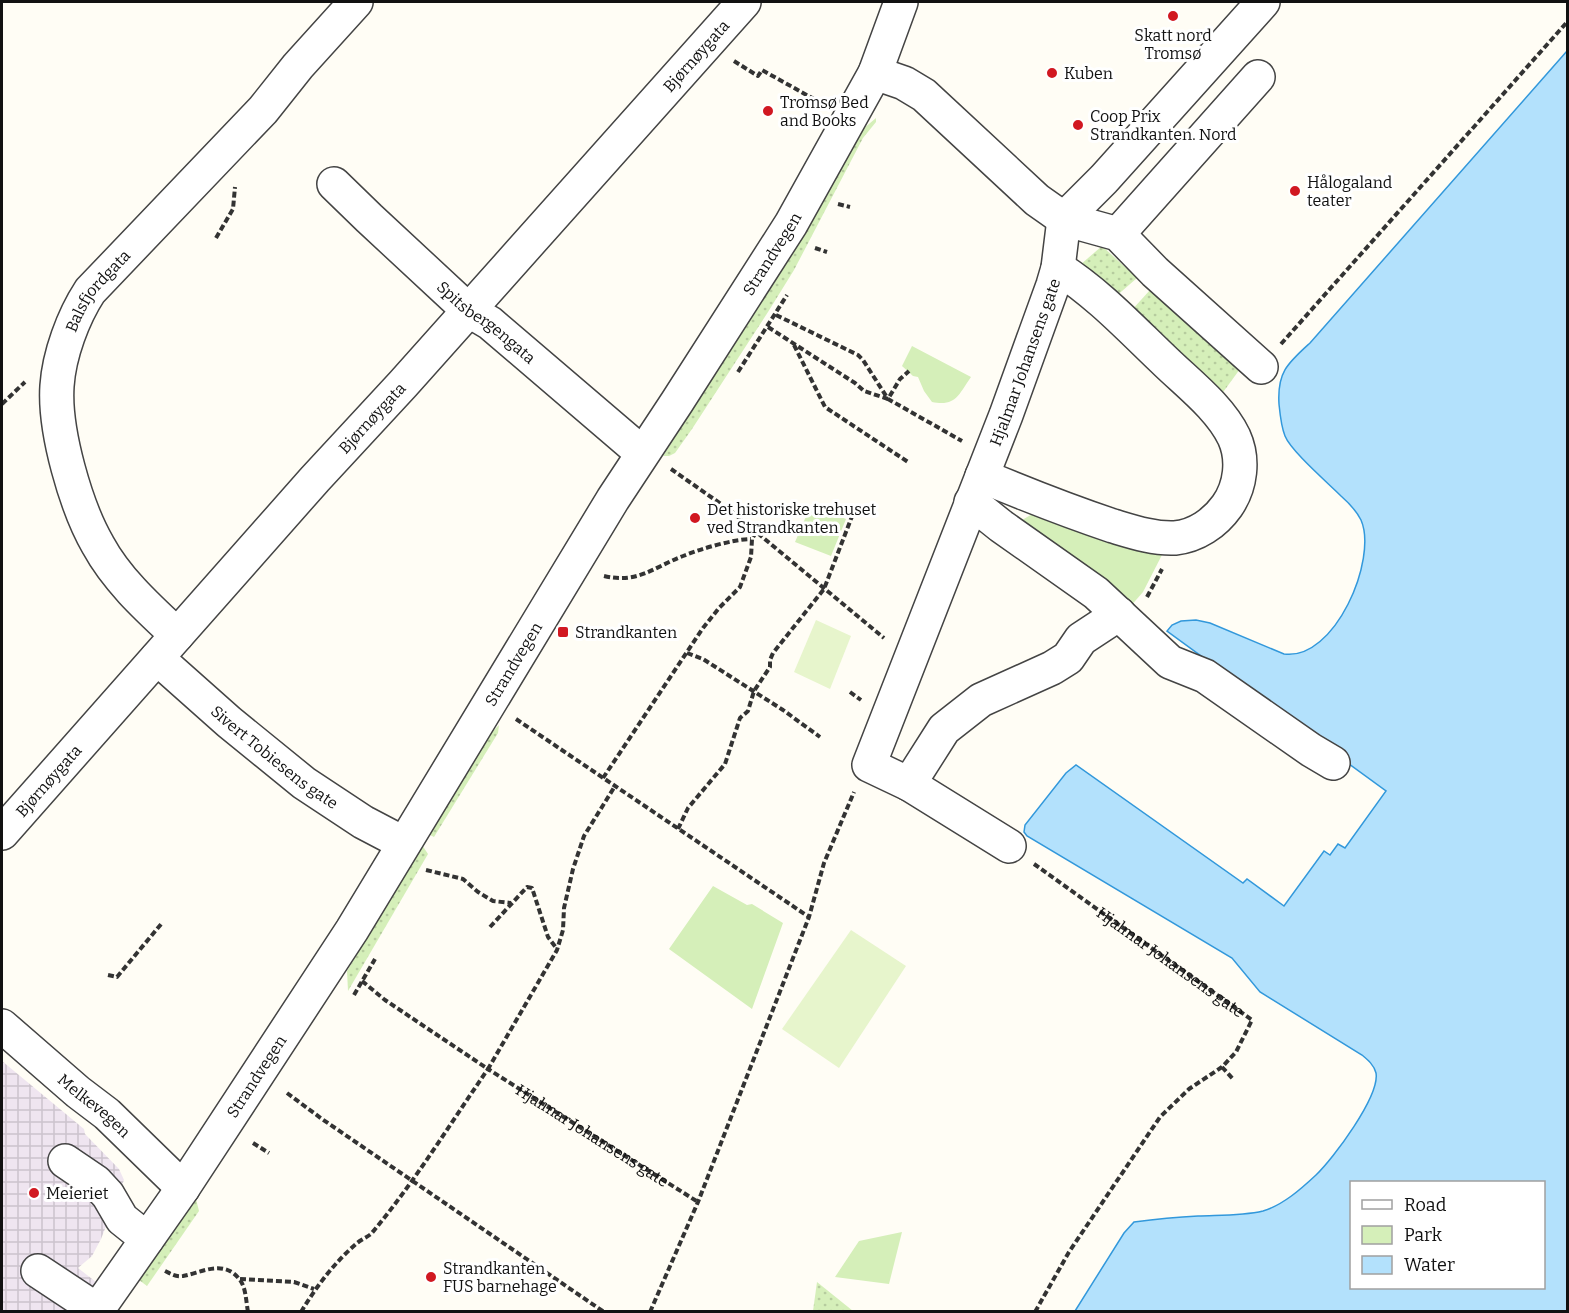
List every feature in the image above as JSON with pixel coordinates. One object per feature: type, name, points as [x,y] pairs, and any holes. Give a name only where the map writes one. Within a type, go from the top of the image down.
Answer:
[{"type":"street","name":"Balsfjordgata","points":[[167,646],[141,602],[105,557],[79,504],[59,418],[57,386],[63,357],[70,334],[90,291],[245,129],[356,2]]},
{"type":"street","name":"Bjørnøygata","points":[[2,833],[744,2]]},
{"type":"street","name":"Strandvegen","points":[[96,1311],[183,1188],[352,930],[642,453],[690,382],[800,208],[875,73],[901,2]]},
{"type":"street","points":[[1064,219],[1104,179],[1263,2]]},
{"type":"street","points":[[875,73],[904,83],[924,95],[1037,200],[1064,219],[1118,234],[1155,272],[1261,367]]},
{"type":"street","points":[[1118,234],[1258,77]]},
{"type":"street","name":"Spitsbergengata","points":[[334,184],[468,310],[498,329],[642,453]]},
{"type":"street","name":"Hjalmar Johansens gate","points":[[869,765],[1025,362],[1058,268],[1064,219]]},
{"type":"street","points":[[976,489],[1041,501],[1139,534],[1166,538],[1188,536],[1210,524],[1234,494],[1240,467],[1239,451],[1234,437],[1224,422],[1196,391],[1116,314],[1078,280],[1058,268]]},
{"type":"street","points":[[976,489],[1002,526],[1096,593],[1170,662],[1205,676],[1333,763]]},
{"type":"street","points":[[909,784],[944,729],[981,700],[1052,668],[1068,658],[1081,639],[1123,618]]},
{"type":"street","name":"Sivert Tobiesens gate","points":[[167,646],[215,709],[303,783],[363,822],[403,843]]},
{"type":"street","points":[[869,765],[909,784],[1009,846]]},
{"type":"street","name":"Melkevegen","points":[[2,1026],[107,1114],[183,1188]]},
{"type":"street","points":[[65,1161],[96,1182],[108,1195],[122,1219],[147,1239]]},
{"type":"street","points":[[38,1270],[96,1311]]},
{"type":"path","points":[[1261,367],[1568,21]]},
{"type":"path","points":[[731,59],[758,76],[762,70],[816,101]]},
{"type":"path","points":[[837,204],[850,207]]},
{"type":"path","points":[[815,248],[827,252]]},
{"type":"path","points":[[776,315],[858,355],[888,399]]},
{"type":"path","points":[[768,327],[830,366],[864,391],[888,399],[963,442]]},
{"type":"path","points":[[794,344],[825,408],[908,462]]},
{"type":"path","points":[[888,399],[900,379],[909,371]]},
{"type":"path","points":[[673,471],[731,511],[909,659]]},
{"type":"path","points":[[678,829],[688,808],[724,764],[740,718],[748,711],[754,691],[770,667],[773,653],[824,589],[856,506]]},
{"type":"path","points":[[603,778],[719,608],[740,587],[751,557],[752,539],[756,532]]},
{"type":"path","points":[[603,576],[621,579],[637,577],[683,556],[735,541],[752,539]]},
{"type":"path","points":[[687,653],[703,659],[754,691],[820,737]]},
{"type":"path","points":[[523,723],[809,917]]},
{"type":"path","points":[[650,1311],[698,1202],[809,917],[824,862],[869,765]]},
{"type":"path","points":[[301,1311],[314,1289],[357,1242],[368,1236],[412,1180],[488,1069],[557,950],[563,930],[564,908],[573,869],[584,836],[615,786]]},
{"type":"path","name":"Hjalmar Johansens gate","points":[[1009,846],[1252,1020],[1236,1052],[1222,1067],[1189,1089],[1160,1117],[1069,1252],[1035,1311]]},
{"type":"path","points":[[426,870],[463,879],[478,892],[494,901],[512,903]]},
{"type":"path","points":[[490,927],[527,887],[532,888],[548,937],[557,950]]},
{"type":"path","points":[[108,975],[117,977],[162,923]]},
{"type":"path","name":"Hjalmar Johansens gate","points":[[362,981],[385,1000],[488,1069],[698,1202]]},
{"type":"path","points":[[1222,1067],[1233,1079]]},
{"type":"path","points":[[287,1093],[604,1311]]},
{"type":"path","points":[[253,1143],[269,1153]]},
{"type":"path","points":[[165,1270],[171,1275],[183,1276],[206,1268],[219,1268],[234,1274],[240,1279],[245,1292],[248,1311]]},
{"type":"path","points":[[240,1279],[294,1281],[314,1289]]},
{"type":"shaded area","points":[[2,1061],[84,1129],[85,1134],[119,1169],[124,1180],[101,1239],[92,1256],[78,1268],[96,1282],[75,1311],[2,1311]]},
{"type":"green space","points":[[876,118],[876,122],[863,138],[794,270],[768,312],[675,453],[663,456],[787,263],[863,129]]},
{"type":"green space","points":[[1102,246],[1137,278],[1114,298],[1080,265]]},
{"type":"green space","points":[[1150,290],[1240,369],[1221,395],[1131,311]]},
{"type":"green space","points":[[912,346],[971,377],[956,398],[947,403],[932,402],[918,377],[913,376],[902,366]]},
{"type":"green space","points":[[811,505],[846,519],[831,556],[795,542]]},
{"type":"green space","points":[[1034,513],[1166,547],[1143,592],[1129,608],[1017,523]]},
{"type":"green space","points":[[816,620],[851,636],[830,689],[794,672]]},
{"type":"green space","points":[[499,725],[498,733],[434,837],[428,834],[486,738]]},
{"type":"green space","points":[[422,845],[428,854],[348,991],[347,971]]},
{"type":"green space","points":[[713,886],[747,905],[752,904],[783,923],[752,1009],[669,949]]},
{"type":"green space","points":[[851,930],[906,966],[839,1068],[782,1029]]},
{"type":"green space","points":[[196,1199],[199,1211],[147,1286],[139,1280],[140,1277]]},
{"type":"green space","points":[[902,1232],[889,1284],[835,1277],[859,1241]]},
{"type":"green space","points":[[817,1282],[853,1311],[813,1311]]},
{"type":"water","points":[[1567,51],[1567,1311],[1075,1311],[1124,1233],[1134,1222],[1255,1213],[1278,1205],[1291,1196],[1316,1175],[1344,1142],[1371,1096],[1375,1083],[1375,1070],[1362,1055],[1260,992],[1232,958],[1027,836],[1024,832],[1025,825],[1066,773],[1076,765],[1243,883],[1247,879],[1284,906],[1324,851],[1330,855],[1338,844],[1345,848],[1386,791],[1167,631],[1172,625],[1181,621],[1196,620],[1210,623],[1284,654],[1303,652],[1320,642],[1335,625],[1348,604],[1358,581],[1365,537],[1361,520],[1350,504],[1294,450],[1285,436],[1279,404],[1280,384],[1285,369],[1310,343]]},
{"type":"place","name":"Skatt nord Tromsø","points":[[1173,16]]},
{"type":"place","name":"Kuben","points":[[1052,73]]},
{"type":"place","name":"Tromsø Bed and Books","points":[[768,111]]},
{"type":"place","name":"Coop Prix Strandkanten. Nord","points":[[1078,125]]},
{"type":"place","name":"Hålogaland teater","points":[[1295,191]]},
{"type":"place","name":"Det historiske trehuset ved Strandkanten","points":[[695,518]]},
{"type":"place","name":"Strandkanten","points":[[563,632]]},
{"type":"place","name":"Meieriet","points":[[34,1193]]},
{"type":"place","name":"Strandkanten FUS barnehage","points":[[431,1277]]}]
